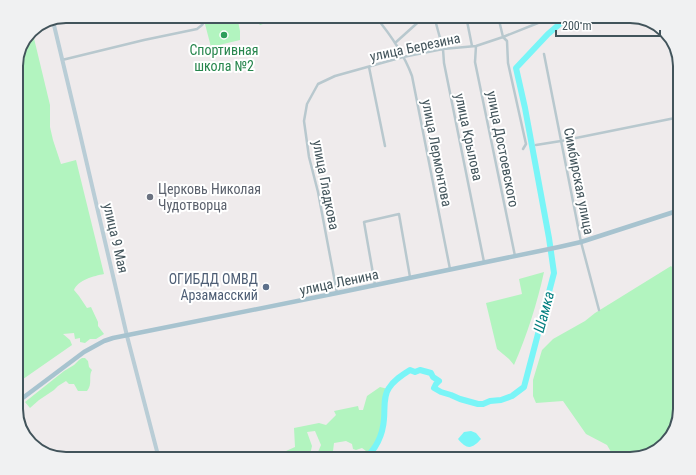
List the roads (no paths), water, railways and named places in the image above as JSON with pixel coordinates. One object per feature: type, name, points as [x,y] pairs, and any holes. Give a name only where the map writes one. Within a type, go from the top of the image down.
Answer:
[{"type":"main road","name":"улица 9 Мая","points":[[54,25],[127,336],[157,452]]},
{"type":"main road","name":"улица Ленина","points":[[23,398],[80,355],[104,341],[546,250],[581,242],[673,212]]},
{"type":"street","points":[[62,60],[197,29],[203,23]]},
{"type":"street","name":"улица Лермонтова","points":[[381,23],[391,35],[404,57],[412,76],[450,270]]},
{"type":"street","points":[[395,43],[417,23]]},
{"type":"street","name":"улица Крылова","points":[[436,23],[443,49],[444,63],[484,262]]},
{"type":"street","points":[[467,23],[472,46]]},
{"type":"street","points":[[500,23],[503,37],[507,41],[508,63],[526,146],[523,149]]},
{"type":"street","name":"улица Березина","points":[[318,84],[335,76],[404,57],[443,49],[476,46],[538,23]]},
{"type":"street","name":"улица Достоевского","points":[[476,46],[475,62],[515,256]]},
{"type":"street","name":"Симбирская улица","points":[[544,54],[581,242],[599,310]]},
{"type":"street","points":[[369,66],[385,146]]},
{"type":"street","name":"улица Гладкова","points":[[318,84],[307,104],[304,121],[309,157],[318,192],[337,294]]},
{"type":"street","points":[[536,145],[673,118]]},
{"type":"street","points":[[375,285],[364,222],[399,214],[411,278]]},
{"type":"water","points":[[471,431],[476,433],[481,439],[475,445],[470,447],[464,445],[458,439],[464,432]]},
{"type":"waterway","name":"Шамка","points":[[371,452],[378,442],[383,425],[387,391],[396,380],[410,370],[415,372],[420,370],[431,373],[433,377],[439,381],[434,388],[460,399],[478,404],[501,400],[512,396],[524,387],[554,273],[525,108],[516,68],[548,34],[561,23]]},
{"type":"place","name":"Спортивная школа №2","points":[[224,35]]},
{"type":"place","name":"Церковь Николая Чудотворца","points":[[150,197]]},
{"type":"place","name":"ОГИБДД ОМВД Арзамасский","points":[[266,287]]}]
